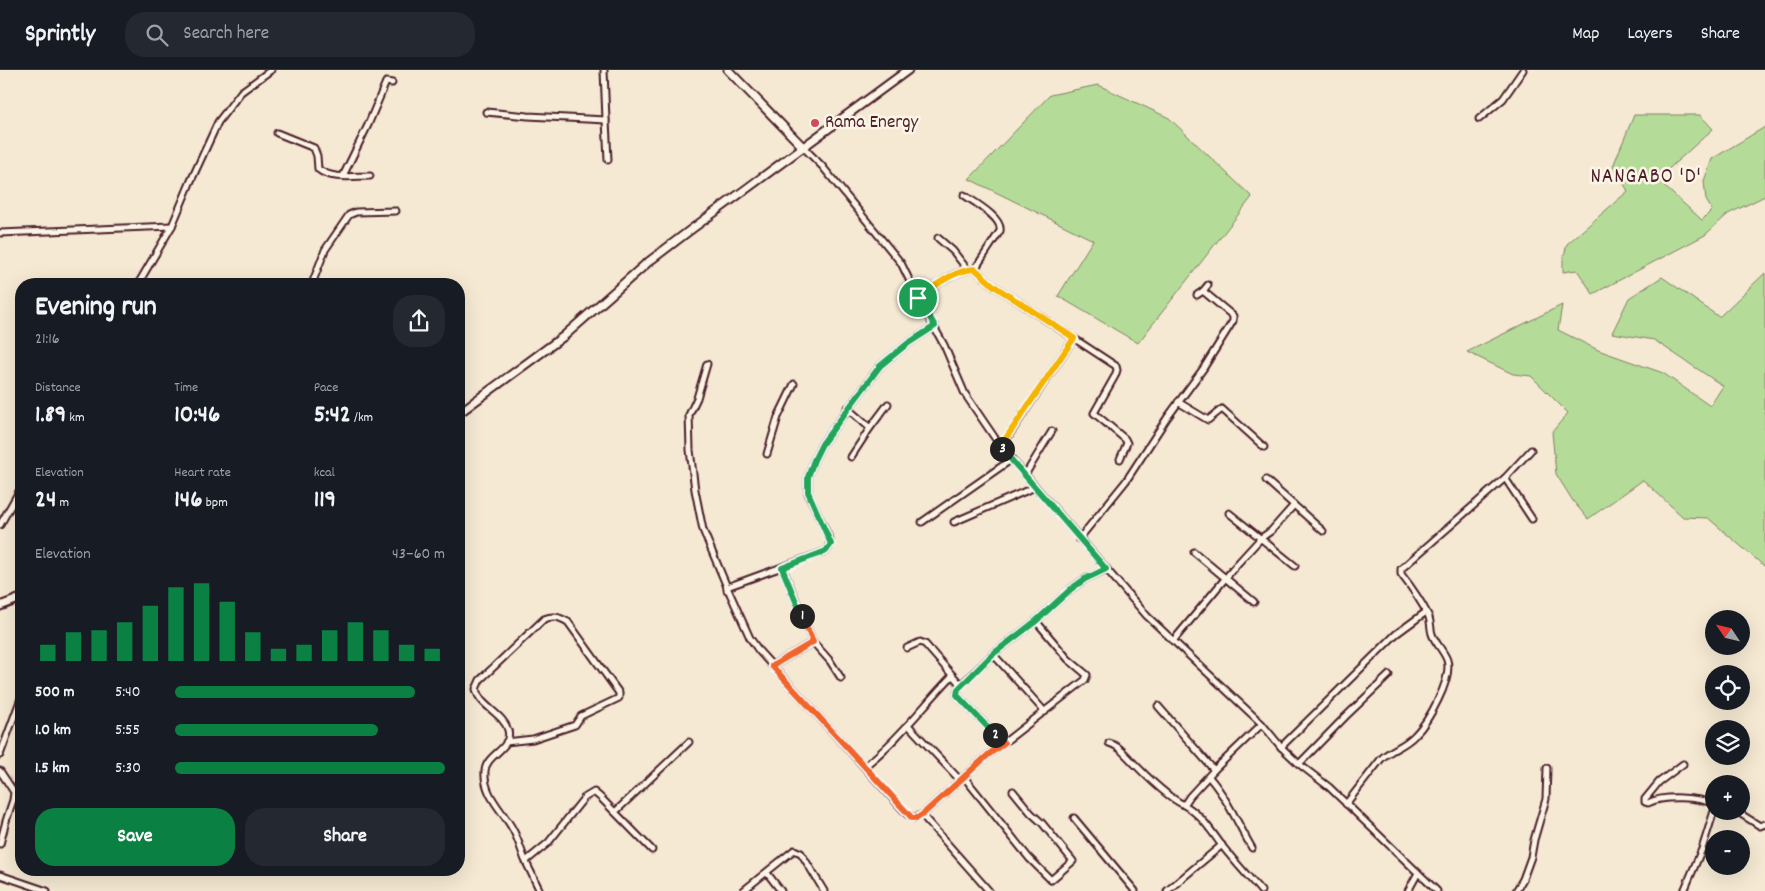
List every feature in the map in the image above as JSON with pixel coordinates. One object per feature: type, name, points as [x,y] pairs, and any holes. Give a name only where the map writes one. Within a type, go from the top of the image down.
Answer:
[{"type":"street","points":[[142,278],[172,226],[218,122],[240,92],[271,70]]},
{"type":"street","points":[[604,70],[608,160]]},
{"type":"street","points":[[728,70],[822,166],[901,263],[918,298],[935,326],[972,405],[1000,447],[1147,616],[1262,724],[1281,747],[1299,764],[1330,787],[1437,891]]},
{"type":"street","points":[[465,409],[564,336],[647,263],[908,70]]},
{"type":"street","points":[[1479,119],[1503,99],[1523,70]]},
{"type":"street","points":[[343,176],[368,125],[386,82],[392,83]]},
{"type":"street","points":[[486,112],[547,118],[606,120]]},
{"type":"street","points":[[277,133],[314,148],[318,169],[328,175],[370,176]]},
{"type":"street","points":[[964,194],[998,220],[1001,228],[975,269]]},
{"type":"street","points":[[314,278],[325,250],[349,215],[356,212],[396,211]]},
{"type":"street","points":[[0,233],[172,226]]},
{"type":"street","points":[[938,238],[953,251],[967,269]]},
{"type":"street","points":[[918,298],[954,275],[967,269],[975,269],[994,286],[1116,366],[1115,376],[1094,413],[1125,438],[1126,448],[1120,459]]},
{"type":"street","points":[[1197,296],[1208,285]]},
{"type":"street","points":[[1079,538],[1126,481],[1178,402],[1203,370],[1233,321],[1233,316],[1215,303],[1203,291]]},
{"type":"street","points":[[727,588],[826,551],[830,540],[808,492],[808,477],[814,460],[822,444],[880,366],[907,344],[935,326]]},
{"type":"street","points":[[1000,447],[1074,338]]},
{"type":"street","points":[[707,364],[689,415],[690,450],[703,530],[727,588],[750,638],[772,666],[912,818],[922,815],[988,755],[1082,684],[1087,675],[1068,659],[1036,621]]},
{"type":"street","points":[[767,454],[778,417],[794,384]]},
{"type":"street","points":[[1178,402],[1206,420],[1222,409],[1264,447]]},
{"type":"street","points":[[851,457],[888,404]]},
{"type":"street","points":[[848,408],[870,428]]},
{"type":"street","points":[[1025,475],[1052,431]]},
{"type":"street","points":[[1346,804],[1386,754],[1408,742],[1417,734],[1445,684],[1448,669],[1447,660],[1432,634],[1428,615],[1417,594],[1401,574],[1401,569],[1505,478],[1531,450]]},
{"type":"street","points":[[922,522],[1012,459]]},
{"type":"street","points":[[1505,478],[1532,519]]},
{"type":"street","points":[[1266,480],[1323,531]]},
{"type":"street","points":[[954,522],[1035,487]]},
{"type":"street","points":[[0,525],[15,499]]},
{"type":"street","points":[[1173,641],[1261,538],[1294,505]]},
{"type":"street","points":[[1229,513],[1295,566]]},
{"type":"street","points":[[1194,552],[1254,602]]},
{"type":"street","points":[[782,568],[813,642],[830,661],[841,678]]},
{"type":"street","points":[[1004,743],[957,695],[958,689],[993,654],[1036,621],[1078,584],[1106,569]]},
{"type":"street","points":[[727,588],[729,598]]},
{"type":"street","points":[[0,606],[15,600]]},
{"type":"street","points":[[1281,747],[1396,634],[1426,612]]},
{"type":"street","points":[[506,742],[533,739],[576,725],[581,716],[619,698],[619,693],[568,622],[559,617],[552,616],[544,619],[476,685],[476,692],[506,726],[508,736],[504,747],[489,760],[486,766],[485,779],[487,789],[513,829],[540,891]]},
{"type":"street","points":[[772,666],[813,642]]},
{"type":"street","points":[[907,648],[922,642],[961,685]]},
{"type":"street","points":[[993,654],[1045,712]]},
{"type":"street","points":[[1299,764],[1390,675]]},
{"type":"street","points":[[864,766],[908,725],[928,700],[952,676]]},
{"type":"street","points":[[1158,706],[1214,770]]},
{"type":"street","points":[[0,755],[15,714]]},
{"type":"street","points":[[1184,805],[1214,770],[1262,724]]},
{"type":"street","points":[[908,725],[962,778],[1050,880],[1073,861],[1013,791]]},
{"type":"street","points":[[615,812],[689,742]]},
{"type":"street","points":[[1109,743],[1118,746],[1171,798],[1196,811],[1261,891]]},
{"type":"street","points":[[1683,764],[1659,782],[1645,802],[1681,798],[1705,802]]},
{"type":"street","points":[[1516,891],[1523,879],[1531,857],[1546,799],[1547,768]]},
{"type":"street","points":[[0,771],[14,792],[0,844]]},
{"type":"street","points":[[1209,777],[1230,806],[1252,848]]},
{"type":"street","points":[[526,862],[548,843],[584,798],[594,792],[652,850]]},
{"type":"street","points":[[922,815],[989,891]]},
{"type":"street","points":[[1074,818],[1135,891]]},
{"type":"street","points":[[1684,891],[1702,849],[1711,820]]},
{"type":"street","points":[[1748,820],[1760,826],[1765,824]]},
{"type":"street","points":[[1166,891],[1222,845]]},
{"type":"street","points":[[743,891],[794,850],[798,850],[824,891]]},
{"type":"street","points":[[767,873],[781,891]]},
{"type":"street","points":[[1408,891],[1418,873]]},
{"type":"street","points":[[0,875],[47,891]]},
{"type":"green space","points":[[1098,85],[1169,118],[1252,197],[1138,343],[1058,296],[1093,240],[969,179],[1050,95]]},
{"type":"green space","points":[[1634,115],[1700,115],[1713,129],[1663,174],[1665,187],[1702,220],[1712,210],[1706,200],[1704,181],[1712,159],[1765,127],[1765,196],[1728,214],[1705,235],[1593,294],[1577,270],[1563,272],[1563,260],[1567,244],[1628,191],[1613,166]]},
{"type":"green space","points":[[1765,273],[1764,566],[1708,518],[1683,517],[1643,480],[1588,519],[1573,501],[1556,474],[1552,432],[1568,413],[1531,376],[1513,374],[1467,352],[1562,305],[1558,330],[1598,350],[1663,373],[1710,406],[1723,386],[1654,340],[1612,333],[1629,298],[1662,277],[1719,317]]},
{"type":"place","name":"Rama Energy","points":[[815,123]]},
{"type":"district","name":"NANGABO 'D'","points":[[1646,178]]},
{"type":"route","points":[[967,269],[975,269],[994,286],[1074,338],[1000,447],[1106,569],[1085,579],[1071,589],[1036,621],[993,654],[961,685],[957,695],[1004,743],[988,755],[922,815],[912,818],[772,666],[813,642],[782,568],[826,551],[831,544],[808,492],[808,477],[814,460],[822,444],[880,366],[890,356],[935,326],[918,298],[954,275],[967,269]]}]
